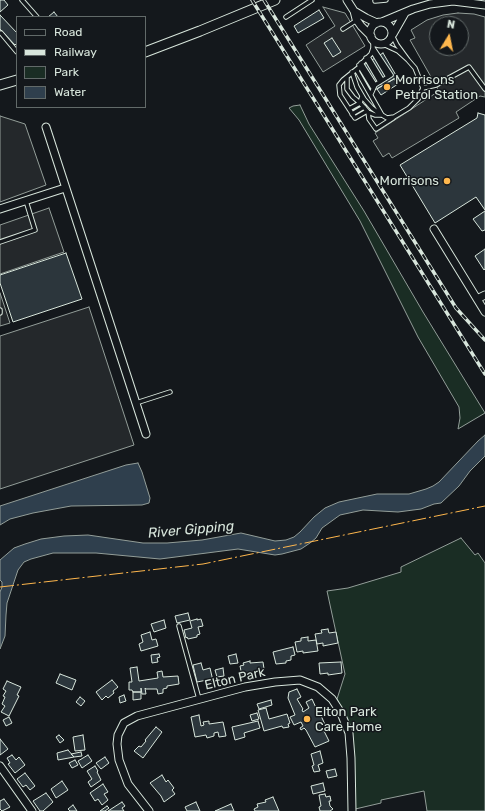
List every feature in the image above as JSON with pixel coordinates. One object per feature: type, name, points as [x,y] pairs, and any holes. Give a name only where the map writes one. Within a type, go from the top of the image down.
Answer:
[{"type":"street","points":[[146,52],[275,0]]},
{"type":"street","points":[[348,1],[357,20],[365,31],[379,44],[383,44],[390,40],[405,13]]},
{"type":"street","points":[[372,38],[371,29],[385,19],[430,4],[453,1],[485,5]]},
{"type":"street","points":[[354,11],[366,18],[389,24],[392,35]]},
{"type":"street","points":[[0,85],[16,80]]},
{"type":"street","points":[[46,127],[146,434]]},
{"type":"street","points":[[0,209],[65,188]]},
{"type":"street","points":[[434,229],[485,312]]},
{"type":"street","points":[[477,299],[485,295]]},
{"type":"street","name":"Elton Park","points":[[149,811],[128,784],[118,760],[117,744],[121,728],[129,720],[137,716],[245,687],[300,680],[318,687],[332,699],[341,713],[349,733],[352,811]]},
{"type":"street","points":[[0,766],[3,774],[32,811]]},
{"type":"lane","points":[[22,0],[36,16]]},
{"type":"lane","points":[[286,17],[312,0]]},
{"type":"lane","points":[[375,1],[386,0]]},
{"type":"lane","points":[[343,29],[357,20]]},
{"type":"lane","points":[[1,34],[16,51]]},
{"type":"lane","points":[[392,35],[397,45],[415,68],[423,88]]},
{"type":"lane","points":[[371,95],[374,86],[388,77],[373,49],[372,38]]},
{"type":"lane","points":[[383,44],[398,51],[408,60]]},
{"type":"lane","points":[[373,49],[367,58],[343,80],[339,86],[340,95],[355,118],[367,112],[375,115],[382,115]]},
{"type":"lane","points":[[367,58],[381,81]]},
{"type":"lane","points":[[359,65],[374,86]]},
{"type":"lane","points":[[359,65],[359,74],[382,115]]},
{"type":"lane","points":[[347,77],[347,89],[353,98],[364,107],[368,118],[376,129],[414,104],[423,88],[436,85],[469,67],[485,89]]},
{"type":"lane","points":[[352,72],[357,87],[372,108],[378,114],[387,118],[394,117]]},
{"type":"lane","points":[[349,109],[360,103],[362,95]]},
{"type":"lane","points":[[352,114],[364,107]]},
{"type":"lane","points":[[0,242],[36,230],[26,201]]},
{"type":"lane","points":[[136,403],[170,392]]},
{"type":"lane","points":[[179,626],[199,700]]},
{"type":"green space","points":[[300,105],[309,124],[364,211],[423,312],[485,413],[458,429],[460,418],[459,407],[418,337],[360,221],[299,120],[289,108]]},
{"type":"green space","points":[[461,538],[475,555],[478,553],[485,563],[485,811],[427,811],[424,791],[381,800],[381,803],[351,810],[345,717],[337,699],[345,674],[327,591],[348,588],[401,572],[401,567]]},
{"type":"shaded area","points":[[323,7],[345,13],[365,46],[323,72],[306,45],[335,26]]},
{"type":"shaded area","points":[[458,13],[474,14],[485,17],[485,97],[480,96],[456,112],[459,118],[392,158],[389,153],[383,157],[373,141],[378,138],[375,133],[439,91],[410,40],[415,38],[411,30],[429,19],[429,56],[469,56],[469,16],[440,16]]},
{"type":"shaded area","points":[[0,116],[25,124],[46,185],[0,202]]},
{"type":"shaded area","points":[[49,208],[64,252],[0,274],[0,225]]},
{"type":"shaded area","points":[[0,293],[10,323],[0,326]]},
{"type":"shaded area","points":[[89,307],[134,445],[0,489],[0,336]]},
{"type":"water","points":[[485,435],[485,456],[470,471],[459,486],[441,503],[421,509],[398,512],[363,510],[340,515],[322,528],[316,538],[301,549],[275,555],[238,549],[160,559],[96,553],[53,553],[24,562],[18,570],[7,603],[5,636],[0,649],[0,592],[2,582],[0,580],[0,560],[14,548],[41,539],[88,535],[143,543],[167,543],[202,540],[241,533],[275,541],[286,540],[294,537],[325,508],[339,502],[377,494],[409,494],[433,486],[439,482]]},
{"type":"water","points":[[138,463],[150,498],[149,503],[142,505],[71,506],[10,519],[0,525],[0,506],[126,465]]},
{"type":"building","points":[[0,0],[4,0],[8,5],[0,12]]},
{"type":"building","points":[[319,10],[324,18],[298,33],[294,26]]},
{"type":"building","points":[[54,12],[57,16],[49,16]]},
{"type":"building","points":[[0,15],[16,32],[15,45],[0,29]]},
{"type":"building","points":[[332,38],[341,52],[333,57],[324,43]]},
{"type":"building","points":[[383,53],[397,77],[373,91],[359,68]]},
{"type":"building","name":"Morrisons Petrol Station","points":[[394,79],[398,84],[381,95],[377,89]]},
{"type":"building","name":"Morrisons","points":[[478,113],[485,115],[485,210],[476,197],[435,223],[400,165],[477,118]]},
{"type":"building","points":[[485,211],[485,230],[482,231],[473,219]]},
{"type":"building","points":[[485,249],[485,269],[484,270],[475,256]]},
{"type":"building","points":[[66,253],[82,299],[13,322],[0,283],[0,275]]},
{"type":"building","points":[[188,613],[190,620],[177,623],[175,616]]},
{"type":"building","points":[[201,619],[203,626],[198,627],[200,634],[197,635],[197,637],[186,638],[184,630],[192,628],[190,621]]},
{"type":"building","points":[[164,620],[166,628],[154,632],[151,624]]},
{"type":"building","points":[[328,629],[329,633],[336,632],[338,643],[323,646],[323,643],[317,644],[315,634],[322,633],[321,630]]},
{"type":"building","points":[[150,632],[152,640],[156,639],[158,646],[141,651],[139,644],[143,642],[141,635]]},
{"type":"building","points":[[308,637],[308,641],[316,640],[318,651],[303,653],[303,651],[297,652],[295,642],[301,641],[301,638]]},
{"type":"building","points":[[293,647],[295,655],[291,656],[291,660],[286,661],[286,663],[276,664],[273,652]]},
{"type":"building","points":[[159,654],[160,657],[157,658],[158,662],[152,663],[151,655]]},
{"type":"building","points":[[236,654],[238,663],[230,664],[228,656]]},
{"type":"building","points":[[250,661],[250,663],[263,662],[264,669],[242,676],[240,666],[244,665],[243,663]]},
{"type":"building","points":[[341,662],[342,673],[328,675],[328,673],[320,674],[319,663]]},
{"type":"building","points":[[201,663],[203,670],[210,668],[213,681],[207,682],[207,680],[197,682],[193,665]]},
{"type":"building","points":[[137,667],[139,681],[158,678],[157,672],[162,671],[163,677],[178,676],[179,684],[167,686],[167,688],[163,689],[163,693],[158,694],[157,689],[145,688],[146,694],[142,694],[141,688],[141,692],[133,692],[132,690],[129,690],[129,682],[132,682],[130,668]]},
{"type":"building","points":[[223,668],[224,676],[217,677],[215,670]]},
{"type":"building","points":[[60,674],[76,680],[72,690],[56,683]]},
{"type":"building","points":[[112,680],[118,687],[108,698],[106,696],[102,700],[96,692]]},
{"type":"building","points":[[7,681],[21,687],[17,695],[19,696],[9,716],[1,712],[5,706],[2,704],[5,697],[3,696],[6,691],[3,689]]},
{"type":"building","name":"Elton Park Care Home","points":[[297,689],[301,697],[297,699],[303,709],[303,712],[309,708],[306,702],[312,699],[327,729],[324,731],[329,741],[315,747],[306,730],[304,728],[301,730],[300,728],[303,726],[301,722],[294,725],[290,717],[295,715],[288,698],[289,692]]},
{"type":"building","points":[[133,692],[141,692],[141,699],[133,700]]},
{"type":"building","points":[[124,695],[126,701],[120,703],[119,697]]},
{"type":"building","points":[[80,697],[85,701],[81,706],[76,702]]},
{"type":"building","points":[[271,700],[272,705],[259,709],[257,704]]},
{"type":"building","points":[[266,708],[269,719],[287,714],[290,723],[288,724],[289,727],[283,728],[282,726],[264,731],[258,710]]},
{"type":"building","points":[[257,713],[259,719],[252,721],[250,715]]},
{"type":"building","points":[[199,715],[201,726],[204,725],[203,722],[209,721],[209,724],[223,722],[226,736],[219,737],[218,732],[214,733],[214,736],[207,738],[206,735],[195,737],[191,717]]},
{"type":"building","points":[[9,717],[12,723],[6,726],[3,720]]},
{"type":"building","points":[[258,721],[260,728],[244,733],[245,737],[235,740],[232,727]]},
{"type":"building","points":[[156,727],[162,732],[143,758],[134,751],[139,746],[141,747]]},
{"type":"building","points":[[59,735],[64,740],[60,743],[56,737]]},
{"type":"building","points":[[83,735],[85,750],[75,751],[73,737]]},
{"type":"building","points":[[0,739],[8,749],[0,755]]},
{"type":"building","points":[[68,750],[74,757],[58,760],[57,753]]},
{"type":"building","points":[[320,751],[323,763],[318,765],[320,771],[314,772],[311,754]]},
{"type":"building","points":[[81,752],[82,756],[74,757],[71,754]]},
{"type":"building","points":[[12,755],[16,760],[19,757],[25,765],[15,773],[8,764],[10,763],[7,758]]},
{"type":"building","points":[[88,755],[92,761],[82,768],[78,761]]},
{"type":"building","points":[[105,757],[109,763],[101,769],[96,763]]},
{"type":"building","points":[[75,760],[78,765],[72,768],[69,763]]},
{"type":"building","points":[[95,766],[101,780],[91,787],[88,782],[92,779],[87,771]]},
{"type":"building","points":[[335,769],[337,776],[328,778],[326,771]]},
{"type":"building","points":[[25,773],[35,786],[30,790],[26,785],[23,787],[17,779]]},
{"type":"building","points":[[162,775],[166,782],[168,780],[174,788],[172,790],[175,794],[164,802],[150,783]]},
{"type":"building","points":[[62,781],[68,790],[56,798],[51,789]]},
{"type":"building","points":[[323,783],[325,791],[313,794],[311,786]]},
{"type":"building","points":[[103,784],[108,792],[104,794],[108,800],[102,805],[98,799],[95,801],[90,793]]},
{"type":"building","points":[[46,793],[53,802],[43,811],[40,811],[33,801]]},
{"type":"building","points":[[325,794],[326,797],[330,796],[330,806],[333,809],[330,811],[320,811],[319,807],[321,806],[319,795]]},
{"type":"building","points":[[273,797],[279,811],[255,811],[254,809],[258,807],[257,804],[266,802],[265,800]]},
{"type":"building","points":[[4,799],[10,807],[2,811],[0,809],[0,801]]},
{"type":"building","points":[[122,802],[125,806],[122,808],[124,811],[108,811]]},
{"type":"building","points":[[196,802],[200,811],[187,811],[185,807]]},
{"type":"building","points":[[231,804],[234,811],[215,811]]},
{"type":"building","points":[[73,805],[77,811],[70,811],[68,809]]},
{"type":"building","points":[[107,806],[109,808],[105,811],[100,811]]},
{"type":"railway","points":[[252,0],[485,374]]},
{"type":"railway","points":[[264,0],[456,308],[485,340]]},
{"type":"power","points":[[0,587],[203,564],[485,506]]},
{"type":"place","name":"Morrisons Petrol Station","points":[[387,87]]},
{"type":"place","name":"Morrisons","points":[[447,181]]},
{"type":"place","name":"Elton Park Care Home","points":[[307,719]]},
{"type":"water label","name":"River Gipping","points":[[191,530]]}]
